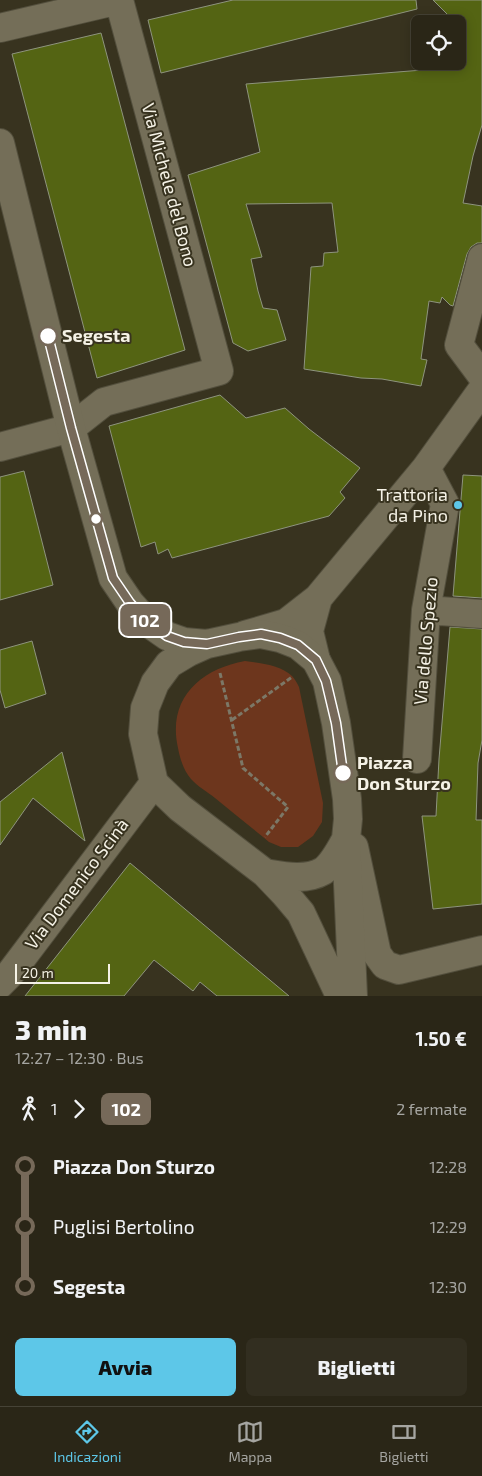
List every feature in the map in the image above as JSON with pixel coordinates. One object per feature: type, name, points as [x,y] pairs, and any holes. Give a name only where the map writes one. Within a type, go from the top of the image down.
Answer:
[{"type":"street","points":[[0,28],[119,0]]},
{"type":"street","name":"Via Michele del Bono","points":[[71,428],[104,402],[219,371],[119,0]]},
{"type":"street","points":[[0,143],[71,428],[113,578],[130,603],[147,622],[167,636],[184,642],[207,644]]},
{"type":"street","points":[[482,258],[459,345],[482,376]]},
{"type":"street","points":[[340,996],[301,914],[265,874],[180,808],[154,783],[143,734],[145,708],[155,683],[169,664],[207,644],[286,623],[318,598],[426,468],[482,390]]},
{"type":"street","points":[[0,447],[71,428]]},
{"type":"street","name":"Via dello Spezio","points":[[417,759],[426,610],[445,504],[426,468]]},
{"type":"street","points":[[318,598],[309,631],[316,660],[326,681],[336,723],[347,799],[353,996]]},
{"type":"street","points":[[426,610],[482,614]]},
{"type":"street","points":[[239,637],[261,634],[280,638],[298,645],[316,660]]},
{"type":"street","name":"Via Domenico Scinà","points":[[0,984],[9,975],[154,783]]},
{"type":"street","points":[[265,874],[289,878],[305,877],[323,871],[337,856],[347,829]]},
{"type":"street","points":[[347,829],[377,954],[385,964],[399,970],[482,950]]},
{"type":"path","points":[[219,670],[243,768],[288,807],[265,838]]},
{"type":"path","points":[[232,720],[293,677]]},
{"type":"shaded area","points":[[245,661],[282,669],[292,676],[299,687],[323,803],[322,822],[313,836],[298,847],[281,847],[269,842],[194,782],[186,772],[180,756],[176,731],[178,715],[182,701],[190,689],[214,671]]},
{"type":"building","points":[[233,0],[416,0],[417,9],[161,73],[148,20]]},
{"type":"building","points":[[433,0],[482,0],[482,125],[463,203],[482,206],[482,243],[477,243],[471,247],[467,254],[453,306],[442,297],[440,303],[429,301],[421,359],[427,360],[421,386],[304,369],[311,267],[323,266],[324,253],[338,252],[332,203],[246,204],[262,257],[251,259],[263,308],[277,310],[286,340],[248,351],[233,343],[188,175],[260,152],[246,84],[423,70],[466,70],[466,15],[448,15]]},
{"type":"building","points":[[101,33],[185,350],[97,378],[12,54]]},
{"type":"building","points":[[220,395],[246,418],[285,408],[360,468],[340,492],[345,498],[329,516],[172,558],[168,549],[158,554],[155,542],[141,547],[109,426]]},
{"type":"building","points":[[24,471],[53,585],[0,600],[0,477]]},
{"type":"building","points":[[463,475],[482,476],[482,598],[453,596]]},
{"type":"building","points":[[450,627],[482,629],[482,740],[478,763],[476,820],[482,820],[482,904],[433,909],[422,816],[436,816]]},
{"type":"building","points":[[32,641],[46,694],[5,708],[0,690],[0,650]]},
{"type":"building","points":[[62,752],[85,841],[33,798],[0,845],[0,802]]},
{"type":"building","points":[[130,863],[289,996],[217,996],[200,982],[193,991],[154,960],[124,996],[25,996]]},
{"type":"bus line","name":"102","points":[[48,336],[71,428],[113,578],[130,603],[147,622],[167,636],[184,642],[207,644],[261,634],[280,638],[298,645],[316,660],[326,681],[336,723],[343,773]]},
{"type":"place","name":"Segesta","points":[[48,336]]},
{"type":"place","name":"Trattoria da Pino","points":[[458,505]]},
{"type":"place","name":"Piazza Don Sturzo","points":[[343,773]]}]
